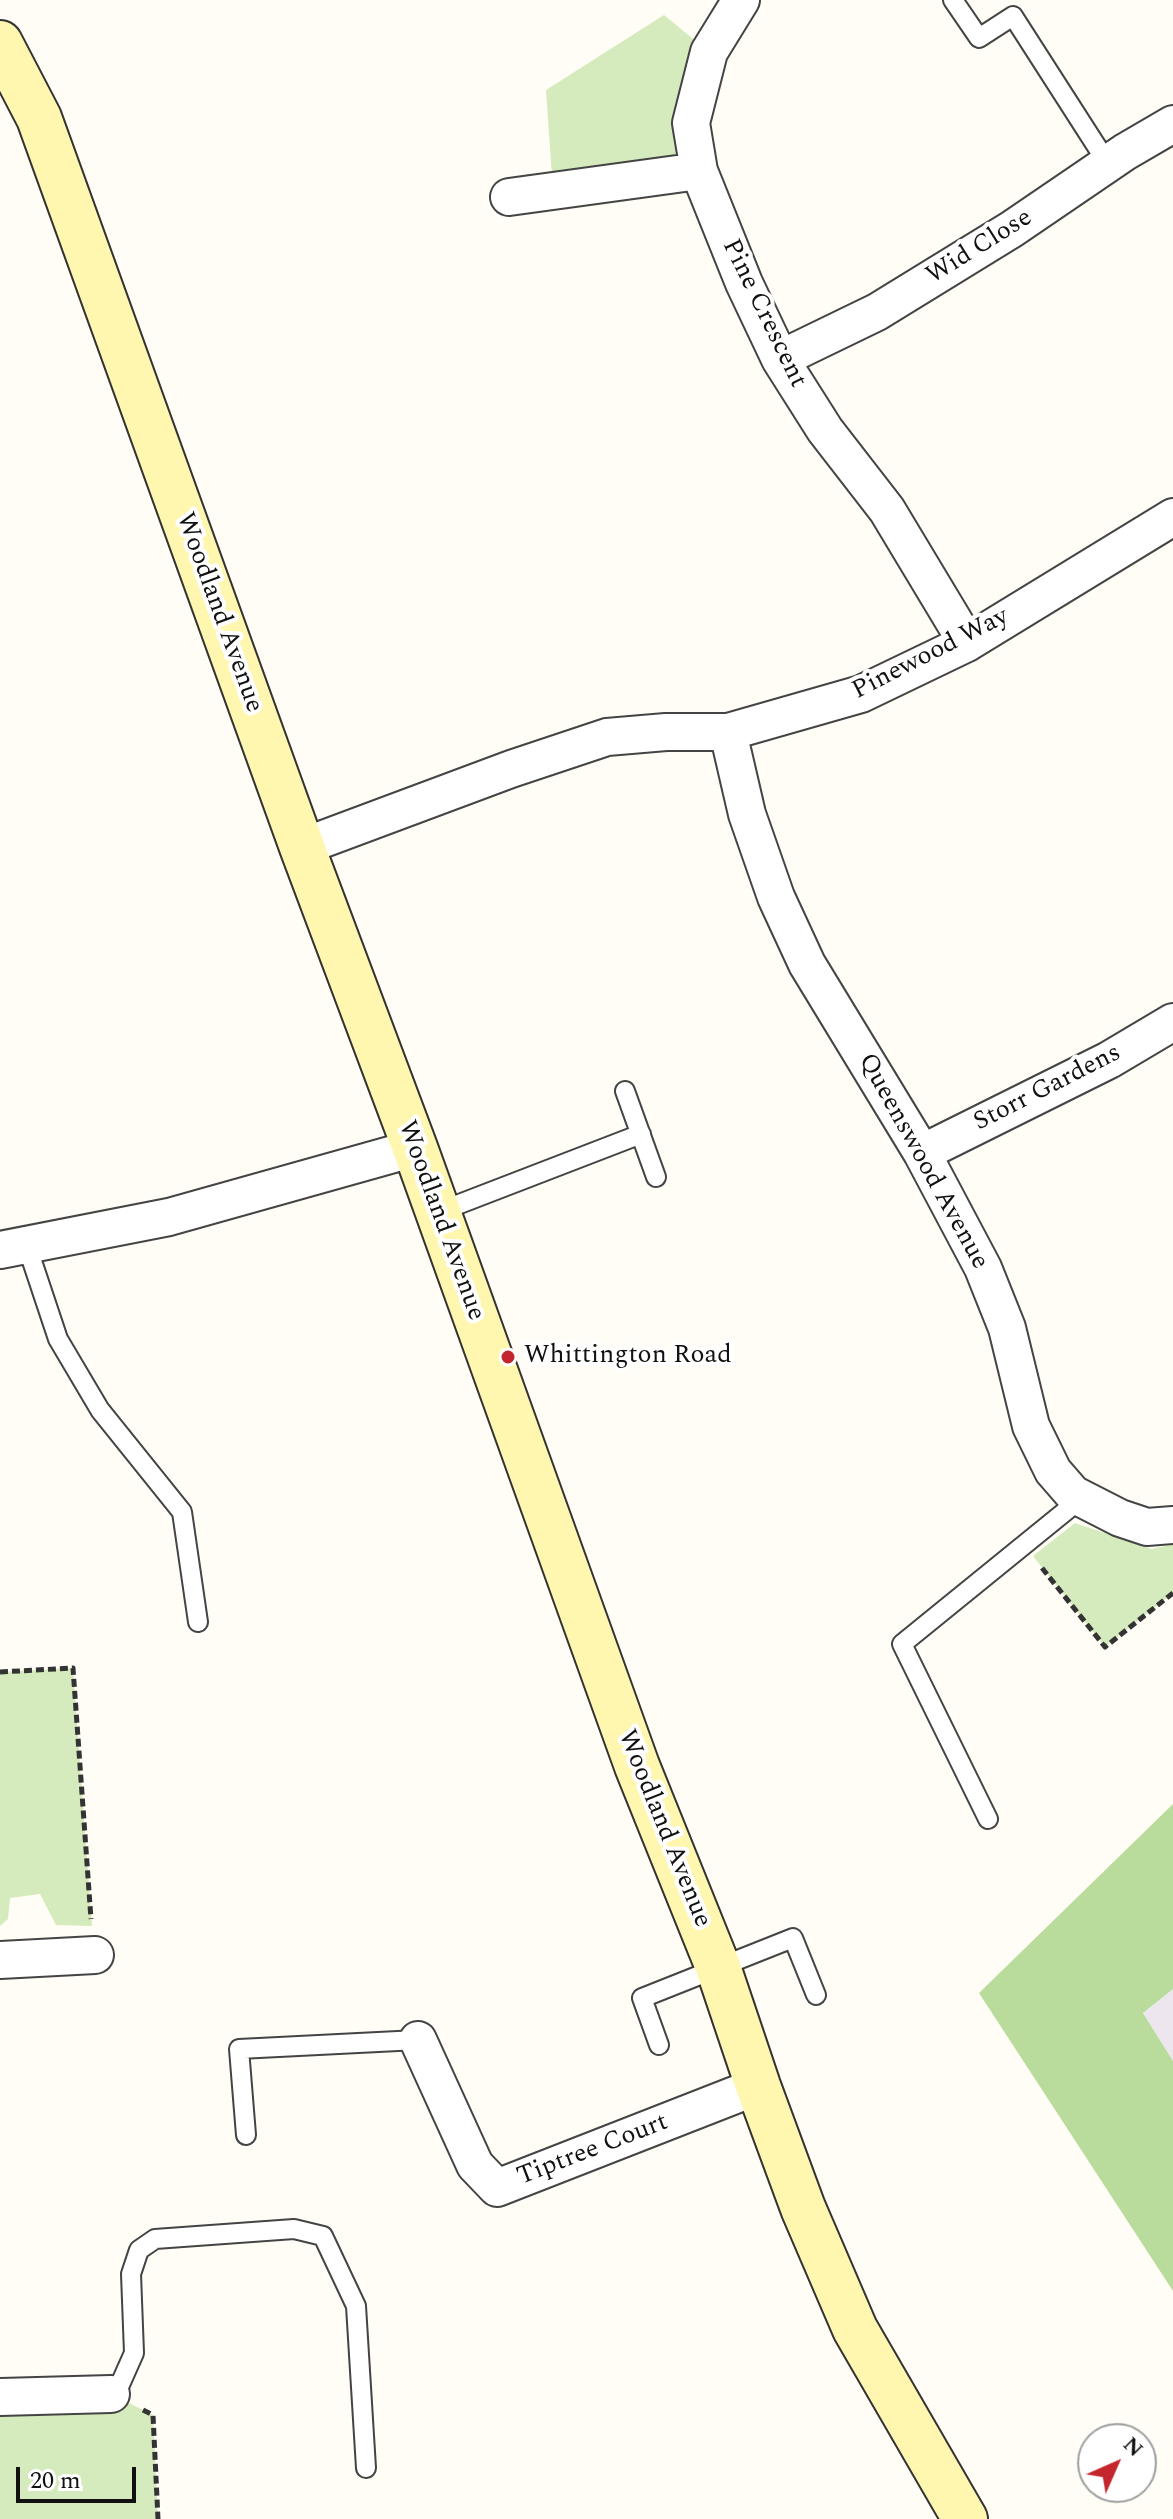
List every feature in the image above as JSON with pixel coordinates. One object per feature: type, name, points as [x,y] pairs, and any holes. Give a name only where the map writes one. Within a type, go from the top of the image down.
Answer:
[{"type":"street","name":"Pine Crescent","points":[[741,0],[709,52],[691,123],[699,171],[744,283],[780,359],[825,430],[887,510],[967,643]]},
{"type":"street","name":"Woodland Avenue","points":[[0,43],[39,118],[637,1766],[718,1967],[803,2208],[855,2329],[965,2519]]},
{"type":"street","name":"Wid Close","points":[[780,359],[877,312],[1173,124]]},
{"type":"street","points":[[509,197],[699,171]]},
{"type":"street","name":"Pinewood Way","points":[[302,847],[511,769],[607,737],[666,732],[728,732],[861,694],[967,643],[1173,517]]},
{"type":"street","name":"Queenswood Avenue","points":[[728,732],[747,814],[776,897],[807,964],[922,1153],[983,1268],[1002,1316],[1031,1426],[1053,1471],[1073,1494],[1120,1518],[1147,1527],[1173,1525]]},
{"type":"street","name":"Storr Gardens","points":[[922,1153],[1109,1060],[1173,1022]]},
{"type":"street","points":[[13,1248],[169,1217],[415,1148]]},
{"type":"street","points":[[0,1960],[95,1955]]},
{"type":"street","name":"Tiptree Court","points":[[418,2040],[475,2165],[497,2188],[758,2086]]},
{"type":"street","points":[[0,2397],[111,2394]]},
{"type":"lane","points":[[953,0],[979,38],[1013,16],[1108,164]]},
{"type":"lane","points":[[625,1091],[656,1177]]},
{"type":"lane","points":[[436,1213],[641,1134]]},
{"type":"lane","points":[[13,1248],[58,1339],[100,1410],[182,1512],[198,1622]]},
{"type":"lane","points":[[988,1819],[902,1644],[1083,1497]]},
{"type":"lane","points":[[659,2045],[642,1998],[793,1938],[816,1995]]},
{"type":"lane","points":[[246,2135],[239,2049],[418,2040]]},
{"type":"lane","points":[[111,2394],[118,2389],[134,2353],[131,2274],[139,2250],[155,2239],[294,2229],[323,2236],[356,2306],[366,2468]]},
{"type":"path","points":[[1023,1545],[1105,1647],[1173,1593]]},
{"type":"path","points":[[0,1672],[73,1668],[95,1955]]},
{"type":"path","points":[[111,2394],[153,2415],[158,2519]]},
{"type":"shaded area","points":[[1173,1989],[1173,2061],[1143,2013]]},
{"type":"green space","points":[[664,15],[709,52],[699,171],[553,191],[546,90]]},
{"type":"green space","points":[[1075,1523],[1152,1549],[1173,1544],[1173,1593],[1105,1647],[1033,1556]]},
{"type":"green space","points":[[73,1668],[92,1926],[56,1925],[40,1894],[10,1898],[8,1919],[0,1926],[0,1672]]},
{"type":"green space","points":[[1173,1804],[1173,1989],[1143,2013],[1173,2061],[1173,2291],[979,1993]]},
{"type":"green space","points":[[0,2394],[111,2394],[153,2415],[158,2519],[0,2519]]},
{"type":"place","name":"Whittington Road","points":[[508,1357]]}]
